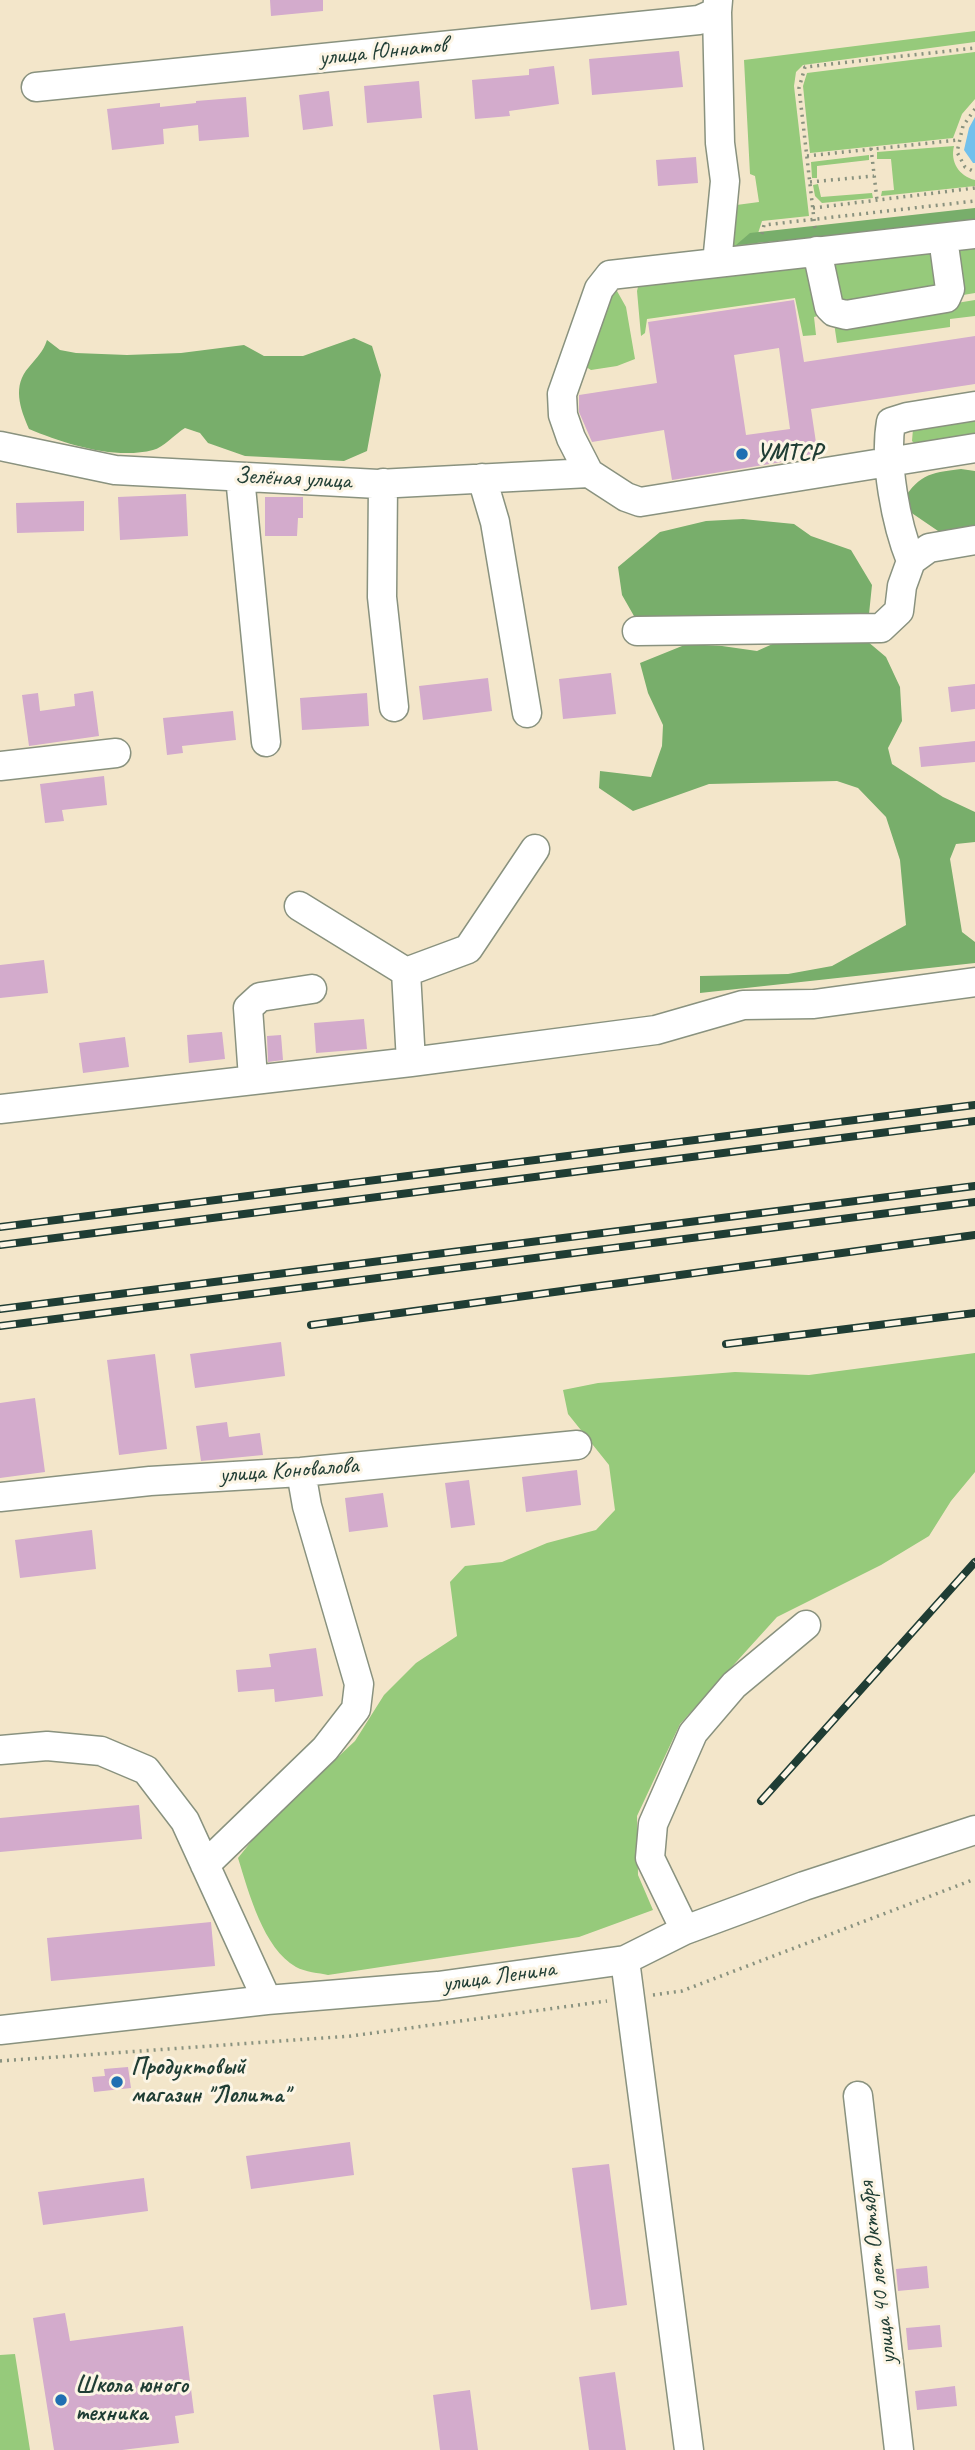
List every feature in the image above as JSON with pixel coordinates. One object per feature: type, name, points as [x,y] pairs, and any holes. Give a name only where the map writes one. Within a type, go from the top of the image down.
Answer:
[{"type":"street","name":"улица Юннатов","points":[[36,87],[699,20],[717,6]]},
{"type":"street","points":[[717,6],[719,129],[725,181],[717,263]]},
{"type":"street","points":[[975,234],[610,275],[599,289],[562,394],[562,415],[589,473],[626,497],[640,502],[975,448]]},
{"type":"street","points":[[817,251],[829,307],[834,313],[846,315],[946,298],[950,289],[943,238]]},
{"type":"street","points":[[911,561],[900,533],[888,439],[891,422],[975,406]]},
{"type":"street","name":"Зелёная улица","points":[[0,446],[115,470],[240,477],[383,483],[589,473]]},
{"type":"street","points":[[240,477],[266,742]]},
{"type":"street","points":[[482,478],[495,522],[527,713]]},
{"type":"street","points":[[383,483],[382,597],[394,707]]},
{"type":"street","points":[[637,631],[881,628],[899,611],[902,586],[911,561],[929,548],[975,540]]},
{"type":"street","points":[[0,766],[116,752]]},
{"type":"street","points":[[406,972],[468,949],[534,849]]},
{"type":"street","points":[[299,906],[406,972]]},
{"type":"street","points":[[406,972],[411,1062]]},
{"type":"street","points":[[0,1109],[411,1062],[656,1030],[743,1005],[814,1004],[975,982]]},
{"type":"street","points":[[253,1078],[248,1008],[260,997],[312,989]]},
{"type":"street","name":"улица Коновалова","points":[[0,1497],[150,1481],[301,1472],[577,1445]]},
{"type":"street","points":[[205,1865],[325,1749],[356,1709],[359,1684],[307,1506],[301,1472]]},
{"type":"street","points":[[685,1930],[650,1858],[653,1824],[693,1733],[734,1685],[806,1625]]},
{"type":"street","points":[[0,1750],[47,1746],[101,1751],[146,1770],[185,1821],[267,2000]]},
{"type":"street","name":"улица Ленина","points":[[0,2030],[267,2000],[438,1986],[625,1960],[685,1930],[804,1886],[975,1830]]},
{"type":"street","points":[[625,1960],[689,2450]]},
{"type":"street","name":"улица 40 лет Октября","points":[[858,2096],[899,2450]]},
{"type":"path","points":[[817,251],[799,88],[805,68],[975,48]]},
{"type":"path","points":[[975,109],[963,126],[957,152],[965,167],[975,172]]},
{"type":"path","points":[[807,156],[958,140]]},
{"type":"path","points":[[872,148],[877,200]]},
{"type":"path","points":[[810,182],[874,176]]},
{"type":"path","points":[[813,208],[975,188]]},
{"type":"path","points":[[757,258],[764,225],[975,201]]},
{"type":"green space","points":[[975,31],[975,42],[803,65],[796,72],[794,86],[809,216],[762,221],[752,252],[729,253],[729,206],[759,202],[755,176],[750,174],[744,60]]},
{"type":"green space","points":[[975,52],[975,99],[962,114],[953,138],[810,153],[803,86],[807,73]]},
{"type":"green space","points":[[954,146],[953,158],[957,168],[975,180],[975,186],[881,196],[882,191],[894,190],[891,159],[877,159],[877,152]]},
{"type":"green space","points":[[869,155],[869,160],[817,166],[817,178],[812,178],[811,162]]},
{"type":"green space","points":[[818,184],[821,197],[872,193],[873,198],[822,203],[815,196],[813,185]]},
{"type":"green space","points":[[975,208],[975,222],[736,245],[750,233]]},
{"type":"green space","points":[[975,242],[975,293],[957,296],[951,248]]},
{"type":"green space","points":[[929,247],[943,286],[841,310],[829,263]]},
{"type":"green space","points":[[811,261],[822,315],[814,317],[816,335],[803,336],[795,298],[647,319],[645,333],[641,336],[637,291],[639,283]]},
{"type":"green space","points":[[617,291],[626,307],[635,359],[617,366],[591,370],[583,365],[611,292]]},
{"type":"green space","points":[[975,300],[975,316],[950,319],[950,327],[837,343],[834,323]]},
{"type":"green space","points":[[354,338],[372,346],[381,375],[367,451],[344,461],[245,456],[208,443],[200,433],[185,428],[153,450],[123,453],[90,449],[29,429],[19,397],[24,374],[47,340],[60,350],[76,353],[181,353],[244,345],[264,356],[303,356]]},
{"type":"green space","points":[[975,416],[975,442],[916,445],[912,441],[913,429]]},
{"type":"green space","points":[[961,469],[975,471],[975,528],[941,533],[900,505],[912,487],[925,477]]},
{"type":"green space","points":[[743,519],[794,524],[811,536],[851,550],[872,585],[869,614],[658,621],[634,616],[622,595],[618,567],[660,532],[706,521]]},
{"type":"green space","points":[[786,638],[867,641],[886,657],[900,687],[902,721],[888,748],[892,764],[943,797],[975,812],[975,842],[956,844],[950,859],[962,932],[975,942],[975,963],[700,993],[700,976],[788,974],[832,966],[906,925],[900,860],[886,817],[858,788],[837,781],[709,784],[633,811],[599,788],[600,771],[651,777],[662,746],[663,725],[648,693],[640,663],[687,644],[757,651]]},
{"type":"green space","points":[[975,1353],[975,1472],[951,1501],[929,1536],[881,1565],[777,1617],[680,1724],[637,1816],[638,1875],[653,1910],[579,1937],[328,1975],[296,1967],[284,1958],[259,1919],[238,1858],[262,1828],[355,1741],[384,1695],[416,1663],[457,1636],[450,1582],[465,1566],[502,1562],[547,1543],[596,1530],[615,1510],[609,1465],[568,1414],[563,1390],[598,1383],[735,1372],[809,1375]]},
{"type":"green space","points":[[15,2354],[30,2450],[0,2450],[0,2355]]},
{"type":"water","points":[[975,117],[973,163],[964,150],[969,128]]},
{"type":"building","points":[[270,0],[323,0],[323,11],[271,16]]},
{"type":"building","points":[[679,51],[683,87],[592,95],[589,59]]},
{"type":"building","points":[[554,66],[559,104],[509,111],[510,116],[475,119],[472,80],[529,75],[529,69]]},
{"type":"building","points":[[419,81],[422,118],[367,123],[364,86]]},
{"type":"building","points":[[329,91],[333,126],[303,130],[299,95]]},
{"type":"building","points":[[246,97],[249,137],[199,141],[198,125],[163,129],[164,144],[112,150],[107,109],[160,103],[160,107]]},
{"type":"building","points":[[696,157],[698,183],[658,186],[656,160]]},
{"type":"building","points":[[794,300],[804,362],[975,336],[975,384],[811,409],[818,456],[672,480],[664,430],[592,442],[579,412],[579,395],[657,383],[648,322]],"holes":[[[779,348],[790,429],[746,435],[734,355]]]},
{"type":"building","points":[[186,494],[188,536],[120,540],[118,497]]},
{"type":"building","points":[[265,497],[303,497],[303,518],[298,518],[297,536],[265,536]]},
{"type":"building","points":[[84,501],[84,531],[17,533],[16,503]]},
{"type":"building","points":[[611,673],[616,714],[563,719],[559,679]]},
{"type":"building","points":[[488,678],[492,711],[423,720],[419,686]]},
{"type":"building","points":[[975,684],[975,709],[951,712],[948,687]]},
{"type":"building","points":[[93,691],[99,736],[29,746],[22,695],[38,693],[40,711],[75,706],[74,694]]},
{"type":"building","points":[[367,693],[369,726],[302,730],[300,698]]},
{"type":"building","points":[[233,711],[236,740],[182,746],[183,753],[167,755],[163,718]]},
{"type":"building","points":[[975,741],[975,762],[921,767],[919,747]]},
{"type":"building","points":[[104,776],[107,805],[62,810],[64,821],[45,823],[40,784]]},
{"type":"building","points":[[44,960],[48,993],[0,998],[0,965]]},
{"type":"building","points":[[364,1019],[367,1049],[316,1053],[314,1023]]},
{"type":"building","points":[[222,1032],[225,1059],[189,1063],[187,1035]]},
{"type":"building","points":[[281,1035],[283,1060],[268,1062],[267,1036]]},
{"type":"building","points":[[125,1037],[129,1067],[83,1073],[79,1043]]},
{"type":"building","points":[[281,1342],[285,1376],[195,1388],[190,1354]]},
{"type":"building","points":[[155,1354],[167,1449],[119,1455],[107,1360]]},
{"type":"building","points":[[35,1398],[45,1472],[0,1478],[0,1403]]},
{"type":"building","points":[[227,1422],[229,1437],[260,1433],[263,1455],[201,1461],[196,1426]]},
{"type":"building","points":[[577,1470],[581,1505],[526,1512],[522,1477]]},
{"type":"building","points":[[469,1480],[475,1525],[451,1528],[445,1483]]},
{"type":"building","points":[[383,1493],[388,1527],[349,1532],[345,1498]]},
{"type":"building","points":[[92,1530],[96,1569],[20,1578],[15,1540]]},
{"type":"building","points":[[316,1648],[323,1696],[275,1702],[274,1689],[238,1692],[236,1670],[271,1667],[269,1654]]},
{"type":"building","points":[[139,1805],[142,1839],[0,1852],[0,1818]]},
{"type":"building","points":[[211,1922],[215,1966],[51,1981],[47,1938]]},
{"type":"building","points":[[128,2067],[131,2088],[94,2092],[92,2077],[105,2076],[104,2069]]},
{"type":"building","points":[[350,2142],[354,2175],[251,2189],[246,2156]]},
{"type":"building","points":[[609,2164],[627,2305],[591,2310],[572,2168]]},
{"type":"building","points":[[144,2178],[148,2211],[43,2225],[38,2192]]},
{"type":"building","points":[[927,2266],[929,2288],[898,2291],[896,2269]]},
{"type":"building","points":[[65,2313],[70,2341],[183,2326],[194,2413],[175,2416],[179,2443],[122,2450],[54,2450],[33,2318]]},
{"type":"building","points":[[940,2325],[942,2347],[908,2350],[906,2328]]},
{"type":"building","points":[[615,2372],[626,2450],[589,2450],[579,2377]]},
{"type":"building","points":[[955,2386],[957,2406],[917,2410],[915,2391]]},
{"type":"building","points":[[470,2390],[478,2450],[440,2450],[433,2395]]},
{"type":"railway","points":[[0,1227],[975,1105]]},
{"type":"railway","points":[[0,1245],[975,1121]]},
{"type":"railway","points":[[0,1309],[975,1186]]},
{"type":"railway","points":[[0,1326],[975,1202]]},
{"type":"railway","points":[[311,1325],[975,1235]]},
{"type":"railway","points":[[726,1344],[975,1313]]},
{"type":"railway","points":[[761,1801],[975,1562]]},
{"type":"place","name":"УМТСР","points":[[742,454]]},
{"type":"place","name":"Продуктовый магазин \"Лолита\"","points":[[117,2082]]},
{"type":"place","name":"Школа юного техника","points":[[61,2400]]}]
